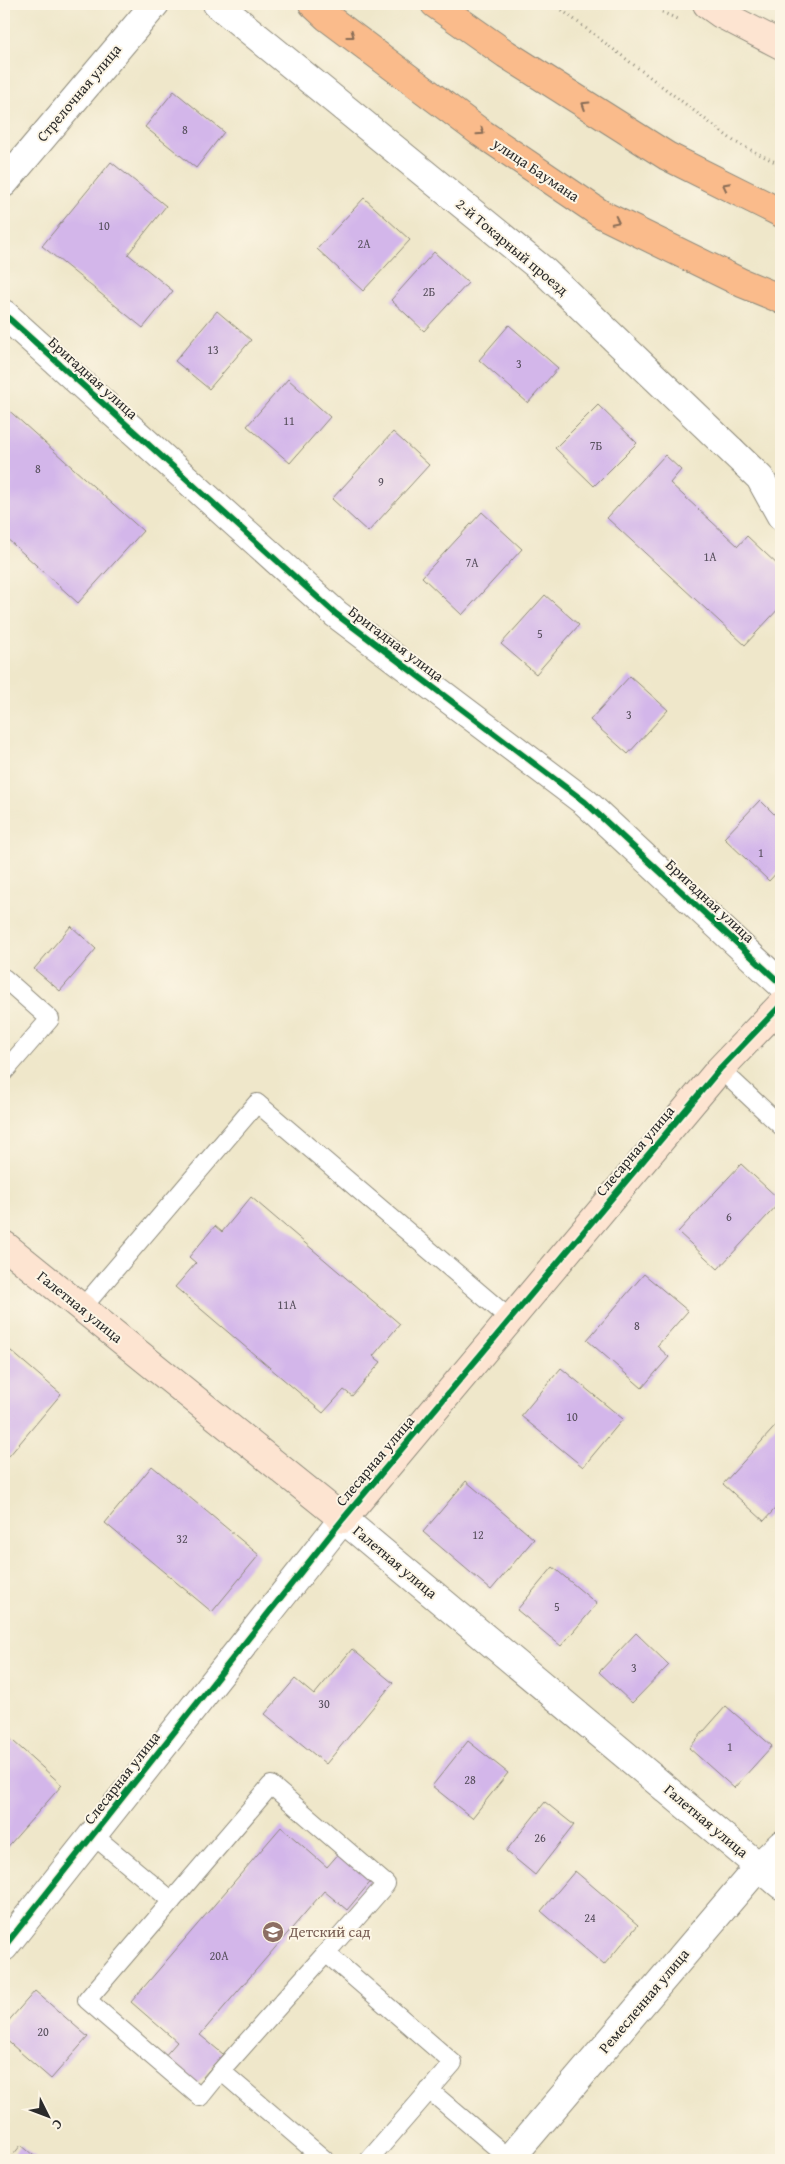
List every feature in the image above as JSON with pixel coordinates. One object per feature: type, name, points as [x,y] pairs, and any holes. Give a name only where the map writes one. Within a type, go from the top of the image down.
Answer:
[{"type":"main road","name":"улица Баумана","points":[[313,4],[327,17],[480,132],[601,214],[742,283],[781,299]]},
{"type":"main road","points":[[435,4],[506,54],[667,156],[775,210]]},
{"type":"street","name":"Стрелочная улица","points":[[4,183],[155,4]]},
{"type":"street","name":"2-й Токарный проезд","points":[[217,4],[544,271],[760,478],[781,516]]},
{"type":"street","points":[[714,7],[781,45]]},
{"type":"street","name":"Бригадная улица","points":[[4,314],[336,614],[585,802],[781,984]]},
{"type":"street","name":"Слесарная улица","points":[[4,1947],[343,1518],[720,1069],[781,1005]]},
{"type":"street","name":"Галетная улица","points":[[4,1245],[343,1518],[781,1885]]},
{"type":"street","name":"Ремесленная улица","points":[[509,2160],[759,1866],[781,1845]]},
{"type":"lane","points":[[4,978],[50,1019],[4,1072]]},
{"type":"lane","points":[[720,1069],[781,1126]]},
{"type":"lane","points":[[82,1308],[257,1103],[510,1319]]},
{"type":"lane","points":[[271,1786],[386,1884],[326,1953],[200,2097],[87,2000],[271,1786]]},
{"type":"lane","points":[[93,1834],[172,1901]]},
{"type":"lane","points":[[326,1953],[453,2063],[369,2160]]},
{"type":"lane","points":[[222,2071],[325,2160]]},
{"type":"lane","points":[[429,2090],[509,2160]]},
{"type":"path","points":[[554,4],[735,142],[781,165]]},
{"type":"building","points":[[174,91],[224,132],[196,168],[145,127]]},
{"type":"building","points":[[111,162],[166,206],[128,254],[173,291],[143,328],[42,246]]},
{"type":"building","points":[[364,198],[410,240],[363,291],[317,249]]},
{"type":"building","points":[[434,252],[468,283],[424,331],[391,300]]},
{"type":"building","points":[[217,311],[251,340],[209,389],[175,361]]},
{"type":"building","points":[[509,325],[558,368],[528,403],[479,360]]},
{"type":"building","points":[[288,379],[330,417],[290,463],[247,426]]},
{"type":"building","points":[[598,405],[637,443],[594,486],[555,448]]},
{"type":"building","points":[[4,406],[143,531],[78,603],[4,536]]},
{"type":"building","points":[[393,432],[429,465],[368,532],[332,499]]},
{"type":"building","points":[[665,455],[681,470],[670,483],[738,546],[747,536],[781,568],[781,606],[745,645],[607,518]]},
{"type":"building","points":[[482,512],[522,549],[462,615],[422,577]]},
{"type":"building","points":[[545,595],[579,625],[536,674],[501,644]]},
{"type":"building","points":[[630,676],[668,710],[628,754],[590,720]]},
{"type":"building","points":[[760,800],[781,821],[781,868],[769,881],[724,838]]},
{"type":"building","points":[[71,926],[96,949],[60,991],[34,969]]},
{"type":"building","points":[[741,1164],[781,1201],[718,1269],[678,1232]]},
{"type":"building","points":[[251,1197],[400,1324],[373,1356],[381,1362],[352,1396],[344,1390],[323,1413],[175,1287],[196,1263],[189,1257],[215,1226],[222,1232]]},
{"type":"building","points":[[644,1274],[688,1311],[657,1346],[669,1357],[642,1388],[587,1340]]},
{"type":"building","points":[[4,1345],[61,1394],[4,1462]]},
{"type":"building","points":[[561,1368],[623,1419],[583,1467],[521,1416]]},
{"type":"building","points":[[781,1420],[781,1502],[764,1521],[723,1484]]},
{"type":"building","points":[[152,1466],[259,1555],[212,1612],[105,1523]]},
{"type":"building","points":[[466,1481],[534,1539],[491,1590],[423,1532]]},
{"type":"building","points":[[553,1567],[597,1604],[561,1646],[517,1610]]},
{"type":"building","points":[[636,1633],[669,1665],[632,1703],[599,1672]]},
{"type":"building","points":[[352,1649],[393,1683],[326,1764],[265,1714],[295,1679],[314,1695]]},
{"type":"building","points":[[726,1706],[772,1746],[734,1788],[689,1748]]},
{"type":"building","points":[[4,1733],[62,1785],[4,1851]]},
{"type":"building","points":[[468,1741],[508,1773],[472,1818],[432,1786]]},
{"type":"building","points":[[545,1802],[574,1825],[535,1875],[506,1851]]},
{"type":"building","points":[[281,1827],[327,1867],[341,1851],[373,1879],[347,1910],[324,1891],[200,2035],[223,2054],[196,2085],[163,2058],[177,2042],[131,2002]]},
{"type":"building","points":[[575,1871],[638,1925],[604,1965],[541,1911]]},
{"type":"building","points":[[35,1991],[88,2037],[51,2079],[4,2038],[4,2026]]},
{"type":"building","points":[[21,2145],[39,2160],[9,2160]]},
{"type":"cycle path","points":[[4,314],[336,614],[585,802],[781,984]]},
{"type":"cycle path","points":[[4,1947],[343,1519],[720,1069],[781,1005]]},
{"type":"place","name":"Детский сад","points":[[273,1932]]}]
